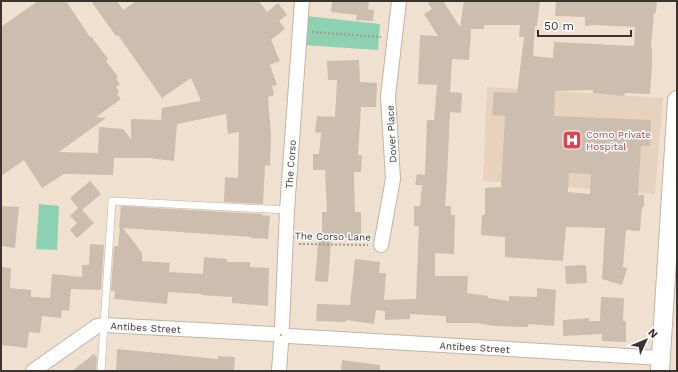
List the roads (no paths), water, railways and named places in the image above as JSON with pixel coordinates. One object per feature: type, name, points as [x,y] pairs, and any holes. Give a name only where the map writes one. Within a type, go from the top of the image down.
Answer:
[{"type":"street","name":"The Corso","points":[[279,371],[287,210],[302,1]]},
{"type":"street","name":"Dover Place","points":[[381,245],[393,179],[388,96],[398,1]]},
{"type":"street","points":[[660,365],[677,100]]},
{"type":"street","name":"Antibes Street","points":[[33,371],[97,326],[104,325],[281,335],[660,365]]},
{"type":"lane","points":[[101,371],[112,201],[287,210]]},
{"type":"place","name":"Como Private Hospital","points":[[572,140]]}]
